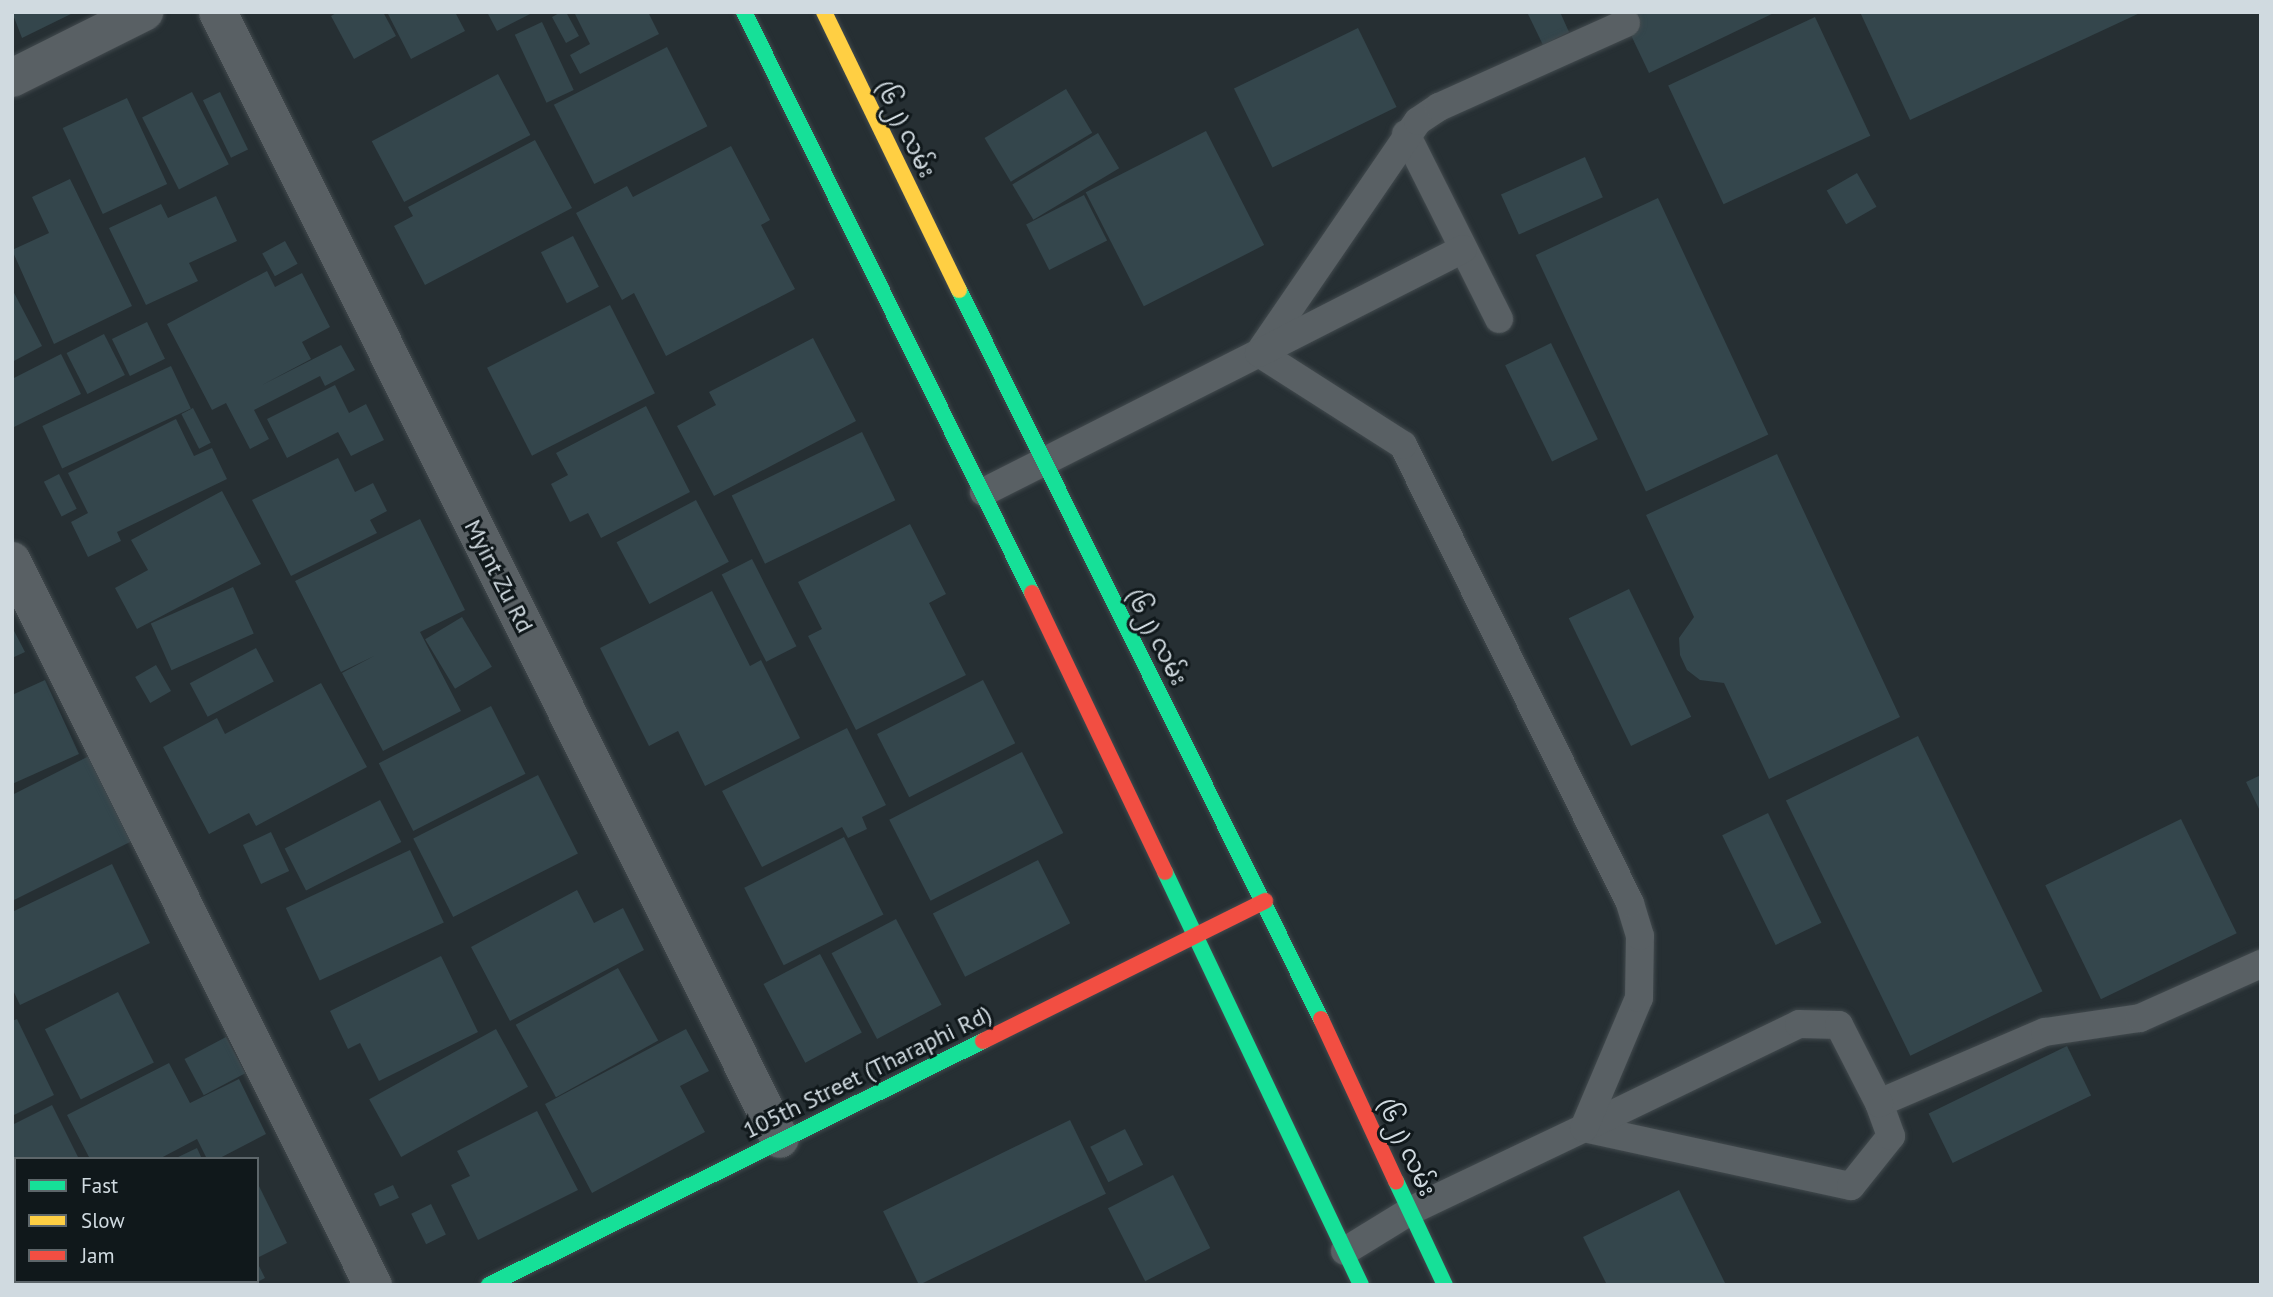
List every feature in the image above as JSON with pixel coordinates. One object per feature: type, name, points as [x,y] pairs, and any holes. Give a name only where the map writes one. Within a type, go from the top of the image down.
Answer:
[{"type":"main road","points":[[744,12],[984,492],[1361,1285]]},
{"type":"main road","name":"(၆၂) လမ်း","points":[[824,12],[1043,464],[1265,901],[1445,1285]]},
{"type":"main road","name":"105th Street (Tharaphi Rd)","points":[[489,1285],[780,1139],[1197,937],[1265,901]]},
{"type":"street","points":[[12,78],[144,12]]},
{"type":"street","name":"Myint Zu Rd","points":[[218,12],[780,1139]]},
{"type":"street","points":[[12,561],[373,1285]]},
{"type":"lane","points":[[1259,353],[1406,134],[1439,107],[1626,23]]},
{"type":"lane","points":[[1406,134],[1499,319]]},
{"type":"lane","points":[[984,492],[1463,249]]},
{"type":"lane","points":[[1259,353],[1404,445],[1630,903],[1640,936],[1639,998],[1584,1128]]},
{"type":"lane","points":[[1879,1103],[2045,1032],[2140,1018],[2261,964]]},
{"type":"lane","points":[[1345,1251],[1412,1210],[1799,1024],[1839,1025],[1879,1103],[1891,1136],[1851,1186],[1584,1128]]},
{"type":"building","points":[[12,12],[75,12],[22,38]]},
{"type":"building","points":[[338,12],[383,12],[396,36],[354,59],[331,16]]},
{"type":"building","points":[[387,12],[455,12],[465,31],[411,59]]},
{"type":"building","points":[[487,12],[534,12],[497,31]]},
{"type":"building","points":[[566,12],[579,36],[566,43],[552,17]]},
{"type":"building","points":[[574,12],[648,12],[659,34],[580,74],[570,55],[590,44]]},
{"type":"building","points":[[1527,12],[1560,12],[1569,32],[1543,45]]},
{"type":"building","points":[[1620,12],[1776,12],[1649,73]]},
{"type":"building","points":[[1860,12],[2142,12],[1910,120]]},
{"type":"building","points":[[1815,17],[1870,136],[1724,204],[1668,85]]},
{"type":"building","points":[[542,22],[574,90],[547,103],[515,35]]},
{"type":"building","points":[[1358,28],[1397,107],[1273,168],[1234,88]]},
{"type":"building","points":[[667,47],[707,126],[594,184],[554,105]]},
{"type":"building","points":[[498,74],[530,135],[404,202],[372,141]]},
{"type":"building","points":[[1066,89],[1092,133],[1011,182],[985,138]]},
{"type":"building","points":[[192,92],[229,164],[179,190],[142,117]]},
{"type":"building","points":[[220,92],[248,150],[231,158],[203,100]]},
{"type":"building","points":[[127,98],[167,184],[103,214],[63,128]]},
{"type":"building","points":[[1206,131],[1264,245],[1144,306],[1086,192]]},
{"type":"building","points":[[1098,133],[1119,168],[1033,220],[1012,185]]},
{"type":"building","points":[[535,140],[572,208],[425,285],[394,226],[413,216],[408,207]]},
{"type":"building","points":[[731,146],[770,220],[761,225],[795,289],[666,356],[634,293],[622,300],[576,213],[627,186],[633,197]]},
{"type":"building","points":[[1585,157],[1603,197],[1519,235],[1501,194]]},
{"type":"building","points":[[1857,173],[1876,207],[1846,224],[1827,190]]},
{"type":"building","points":[[70,179],[132,306],[54,344],[12,250],[49,233],[32,197]]},
{"type":"building","points":[[1084,195],[1107,240],[1049,270],[1026,225]]},
{"type":"building","points":[[216,196],[237,241],[189,263],[198,281],[146,305],[109,228],[161,204],[168,218]]},
{"type":"building","points":[[1658,198],[1768,435],[1646,492],[1536,255]]},
{"type":"building","points":[[573,236],[599,287],[567,303],[541,252]]},
{"type":"building","points":[[285,241],[298,264],[275,276],[262,254]]},
{"type":"building","points":[[267,271],[275,287],[302,273],[330,327],[302,342],[311,359],[262,385],[341,345],[355,370],[325,386],[320,376],[254,410],[269,439],[250,449],[226,403],[212,410],[167,324]]},
{"type":"building","points":[[12,289],[42,346],[12,362]]},
{"type":"building","points":[[610,305],[655,393],[532,456],[487,368]]},
{"type":"building","points":[[147,322],[165,359],[130,376],[112,339]]},
{"type":"building","points":[[104,334],[125,375],[87,394],[67,353]]},
{"type":"building","points":[[813,338],[856,421],[714,496],[677,426],[716,405],[709,392]]},
{"type":"building","points":[[1551,343],[1598,439],[1552,462],[1505,365]]},
{"type":"building","points":[[61,354],[81,394],[14,427],[12,379]]},
{"type":"building","points":[[171,366],[191,409],[62,469],[42,426]]},
{"type":"building","points":[[335,385],[349,413],[366,404],[384,440],[351,456],[338,432],[287,458],[267,419]]},
{"type":"building","points":[[646,406],[690,492],[601,538],[588,513],[570,522],[551,484],[568,475],[556,453]]},
{"type":"building","points":[[193,408],[211,443],[199,449],[181,414]]},
{"type":"building","points":[[176,419],[194,456],[212,448],[227,479],[117,532],[121,541],[88,557],[71,522],[88,513],[68,473]]},
{"type":"building","points":[[862,432],[895,500],[765,564],[732,496]]},
{"type":"building","points":[[1777,454],[1900,717],[1769,779],[1724,683],[1700,680],[1687,670],[1680,655],[1679,638],[1694,617],[1646,515]]},
{"type":"building","points":[[338,458],[355,492],[373,483],[387,511],[370,520],[377,533],[291,576],[252,500]]},
{"type":"building","points":[[59,474],[77,509],[62,516],[44,482]]},
{"type":"building","points":[[222,491],[261,564],[137,629],[115,588],[148,570],[131,540]]},
{"type":"building","points":[[696,500],[729,562],[649,604],[617,542]]},
{"type":"building","points":[[420,519],[465,610],[420,632],[461,711],[383,751],[342,673],[374,656],[341,672],[295,581]]},
{"type":"building","points":[[910,524],[946,594],[929,603],[966,675],[856,730],[808,636],[822,629],[798,582]]},
{"type":"building","points":[[752,559],[796,646],[766,662],[722,574]]},
{"type":"building","points":[[233,587],[254,634],[172,670],[151,624]]},
{"type":"building","points":[[1629,589],[1691,717],[1631,746],[1569,618]]},
{"type":"building","points":[[712,591],[750,666],[761,660],[800,738],[705,786],[678,731],[649,746],[600,648]]},
{"type":"building","points":[[462,617],[492,667],[455,689],[425,639]]},
{"type":"building","points":[[12,627],[25,652],[12,658]]},
{"type":"building","points":[[256,648],[274,682],[208,717],[190,683]]},
{"type":"building","points":[[156,665],[171,691],[150,703],[135,677]]},
{"type":"building","points":[[45,680],[79,754],[12,784],[12,695]]},
{"type":"building","points":[[983,680],[1015,743],[909,797],[877,734]]},
{"type":"building","points":[[321,683],[367,767],[256,826],[249,813],[209,834],[163,747],[217,718],[225,734]]},
{"type":"building","points":[[491,706],[526,774],[413,831],[379,763]]},
{"type":"building","points":[[847,728],[886,805],[862,817],[867,829],[848,838],[842,827],[762,867],[722,791]]},
{"type":"building","points":[[1918,736],[2042,991],[1910,1056],[1786,800]]},
{"type":"building","points":[[1022,752],[1063,833],[931,901],[889,820]]},
{"type":"building","points":[[95,753],[138,838],[12,901],[12,795]]},
{"type":"building","points":[[538,775],[578,853],[453,917],[413,839]]},
{"type":"building","points":[[2261,775],[2261,813],[2246,782]]},
{"type":"building","points":[[380,800],[401,842],[306,890],[285,849]]},
{"type":"building","points":[[1768,813],[1821,923],[1776,945],[1722,835]]},
{"type":"building","points":[[2181,819],[2237,933],[2101,999],[2045,885]]},
{"type":"building","points":[[271,832],[289,871],[261,884],[243,845]]},
{"type":"building","points":[[844,837],[883,915],[784,965],[744,888]]},
{"type":"building","points":[[410,850],[444,923],[320,980],[286,908]]},
{"type":"building","points":[[1038,860],[1070,923],[965,977],[933,914]]},
{"type":"building","points":[[112,864],[150,943],[20,1005],[12,988],[12,912]]},
{"type":"building","points":[[577,890],[594,923],[623,908],[644,950],[510,1021],[471,947]]},
{"type":"building","points":[[896,919],[942,1005],[877,1039],[832,953]]},
{"type":"building","points":[[820,954],[862,1033],[805,1063],[763,984]]},
{"type":"building","points":[[441,956],[478,1032],[379,1081],[360,1043],[348,1049],[330,1011]]},
{"type":"building","points":[[618,968],[658,1041],[556,1097],[516,1025]]},
{"type":"building","points":[[118,992],[154,1062],[81,1100],[45,1029]]},
{"type":"building","points":[[17,1019],[54,1095],[12,1116],[12,1021]]},
{"type":"building","points":[[496,1029],[528,1087],[401,1157],[369,1099]]},
{"type":"building","points":[[686,1029],[709,1071],[680,1086],[705,1132],[592,1193],[545,1104]]},
{"type":"building","points":[[226,1037],[245,1073],[204,1095],[185,1059]]},
{"type":"building","points":[[2067,1046],[2091,1095],[1953,1163],[1929,1114]]},
{"type":"building","points":[[169,1063],[190,1103],[239,1079],[266,1134],[222,1157],[206,1157],[197,1139],[163,1157],[89,1157],[67,1115]]},
{"type":"building","points":[[52,1105],[78,1157],[14,1157],[12,1215],[12,1125]]},
{"type":"building","points":[[537,1111],[578,1190],[478,1240],[451,1185],[470,1176],[457,1151]]},
{"type":"building","points":[[1070,1120],[1106,1194],[919,1285],[883,1211]]},
{"type":"building","points":[[1125,1129],[1143,1165],[1108,1182],[1090,1147]]},
{"type":"building","points":[[197,1148],[201,1157],[178,1157]]},
{"type":"building","points":[[1173,1175],[1210,1248],[1145,1281],[1108,1208]]},
{"type":"building","points":[[393,1185],[399,1198],[380,1207],[374,1194]]},
{"type":"building","points":[[259,1186],[287,1243],[259,1257]]},
{"type":"building","points":[[1679,1190],[1726,1285],[1607,1285],[1583,1237]]},
{"type":"building","points":[[431,1204],[446,1235],[426,1244],[411,1214]]},
{"type":"building","points":[[12,1252],[14,1283],[31,1285],[12,1285]]},
{"type":"building","points":[[259,1266],[265,1278],[259,1281]]},
{"type":"building","points":[[55,1283],[137,1283],[137,1285]]},
{"type":"building","points":[[208,1283],[255,1283],[251,1285]]},
{"type":"traffic: fast","points":[[744,12],[1032,593]]},
{"type":"traffic: fast","points":[[959,290],[1321,1019]]},
{"type":"traffic: fast","points":[[1165,872],[1361,1285]]},
{"type":"traffic: fast","points":[[489,1285],[983,1041]]},
{"type":"traffic: fast","points":[[1396,1181],[1445,1285]]},
{"type":"traffic: slow","points":[[824,12],[959,290]]},
{"type":"traffic: jam","points":[[1032,593],[1165,872]]},
{"type":"traffic: jam","points":[[983,1041],[1265,901]]},
{"type":"traffic: jam","points":[[1321,1019],[1396,1181]]}]
